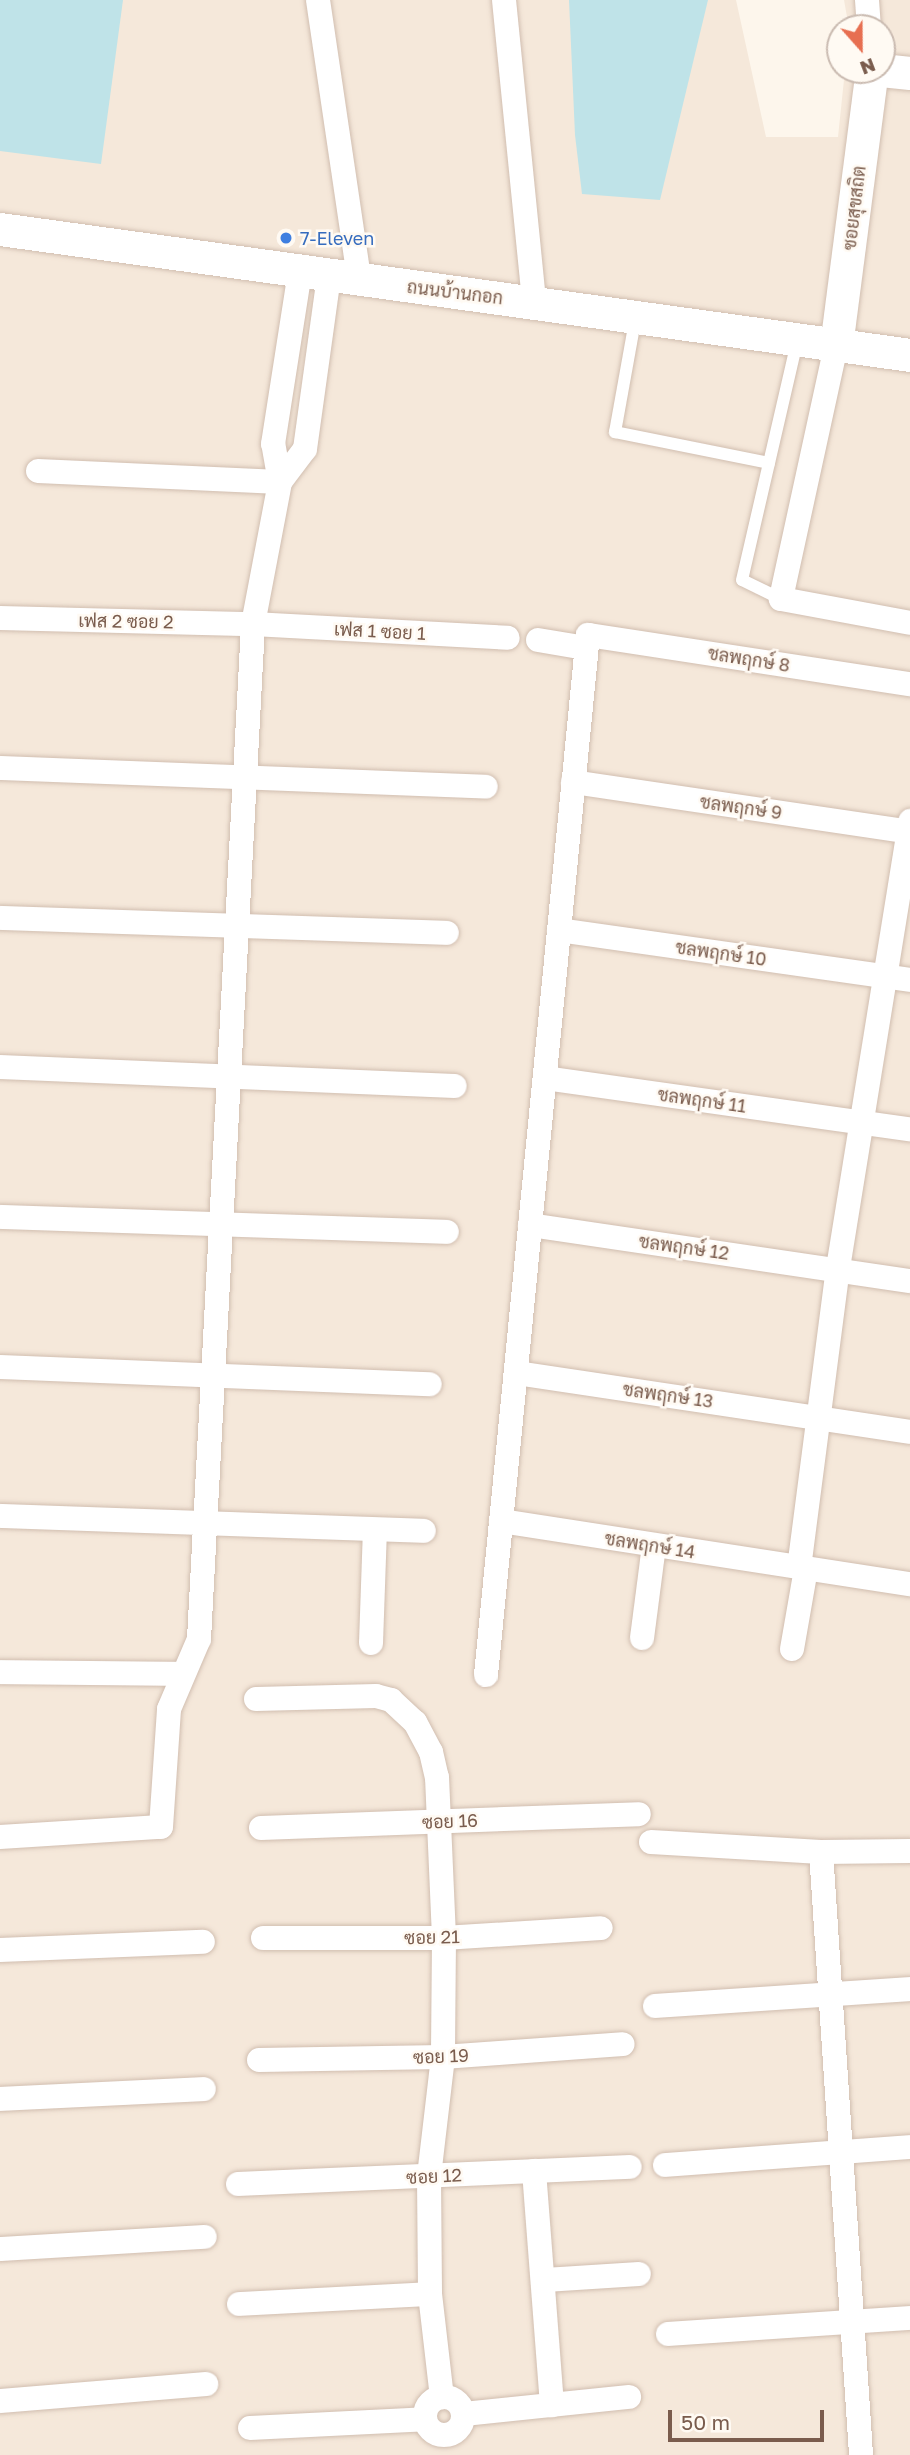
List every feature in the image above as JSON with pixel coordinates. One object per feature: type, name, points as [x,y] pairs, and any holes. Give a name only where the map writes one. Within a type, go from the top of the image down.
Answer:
[{"type":"street","points":[[0,1837],[161,1827],[166,1727],[181,1674],[199,1639],[208,1523],[253,624],[280,482],[273,443],[329,275],[318,0]]},
{"type":"street","points":[[504,0],[534,302]]},
{"type":"street","name":"ซอยสุขสถิต","points":[[836,346],[870,84]]},
{"type":"street","name":"ถนนบ้านกอก","points":[[0,229],[534,302],[635,320],[910,355]]},
{"type":"street","points":[[836,346],[780,598],[910,623]]},
{"type":"street","points":[[38,471],[280,482]]},
{"type":"street","name":"เฟส 2 ซอย 2","points":[[0,618],[253,624]]},
{"type":"street","name":"เฟส 1 ซอย 1","points":[[253,624],[508,638]]},
{"type":"street","name":"ชลพฤกษ์ 8","points":[[538,640],[587,641],[910,684]]},
{"type":"street","points":[[486,1675],[587,641]]},
{"type":"street","points":[[0,768],[485,787]]},
{"type":"street","name":"ชลพฤกษ์ 9","points":[[573,782],[910,828]]},
{"type":"street","points":[[792,1648],[838,1268],[883,976],[910,828]]},
{"type":"street","points":[[0,918],[447,933]]},
{"type":"street","name":"ชลพฤกษ์ 10","points":[[559,930],[910,980]]},
{"type":"street","points":[[0,1067],[455,1086]]},
{"type":"street","name":"ชลพฤกษ์ 11","points":[[545,1078],[910,1129]]},
{"type":"street","points":[[0,1217],[447,1232]]},
{"type":"street","name":"ชลพฤกษ์ 12","points":[[530,1226],[838,1268],[910,1281]]},
{"type":"street","points":[[0,1367],[430,1384]]},
{"type":"street","name":"ชลพฤกษ์ 13","points":[[516,1373],[910,1432]]},
{"type":"street","points":[[0,1516],[424,1531]]},
{"type":"street","name":"ชลพฤกษ์ 14","points":[[501,1521],[910,1584]]},
{"type":"street","points":[[371,1643],[375,1531]]},
{"type":"street","points":[[642,1638],[654,1546]]},
{"type":"street","points":[[0,1672],[181,1674]]},
{"type":"street","points":[[256,1699],[376,1696],[391,1700],[425,1736],[437,1777],[444,1938],[443,2057],[429,2177],[430,2294],[442,2397]]},
{"type":"street","name":"ซอย 16","points":[[261,1828],[639,1814]]},
{"type":"street","points":[[651,1842],[821,1852],[910,1851]]},
{"type":"street","points":[[821,1852],[861,2455]]},
{"type":"street","name":"ซอย 21","points":[[263,1938],[444,1938],[601,1928]]},
{"type":"street","points":[[0,1950],[203,1942]]},
{"type":"street","points":[[654,2006],[910,1989]]},
{"type":"street","name":"ซอย 19","points":[[259,2060],[443,2057],[623,2044]]},
{"type":"street","points":[[0,2099],[204,2089]]},
{"type":"street","points":[[665,2165],[910,2147]]},
{"type":"street","name":"ซอย 12","points":[[238,2184],[630,2167]]},
{"type":"street","points":[[534,2171],[545,2280],[552,2405]]},
{"type":"street","points":[[0,2249],[205,2237]]},
{"type":"street","points":[[545,2280],[639,2274]]},
{"type":"street","points":[[239,2304],[430,2294]]},
{"type":"street","points":[[667,2334],[910,2318]]},
{"type":"street","points":[[0,2401],[206,2384]]},
{"type":"street","points":[[442,2397],[457,2401],[464,2414],[460,2429],[447,2446],[432,2432],[425,2419],[429,2404],[442,2397]]},
{"type":"street","points":[[464,2414],[629,2397]]},
{"type":"street","points":[[250,2428],[425,2419]]},
{"type":"lane","points":[[635,320],[615,432],[769,463]]},
{"type":"lane","points":[[780,598],[742,580],[797,341]]},
{"type":"shaded area","points":[[0,0],[736,0],[766,137],[838,137],[844,84],[896,84],[896,14],[846,14],[844,0],[910,0],[910,2455],[0,2455]]},
{"type":"water","points":[[0,0],[123,0],[101,164],[0,151]]},
{"type":"water","points":[[569,0],[708,0],[660,200],[582,194],[575,135]]},
{"type":"place","name":"7-Eleven","points":[[286,238]]}]
